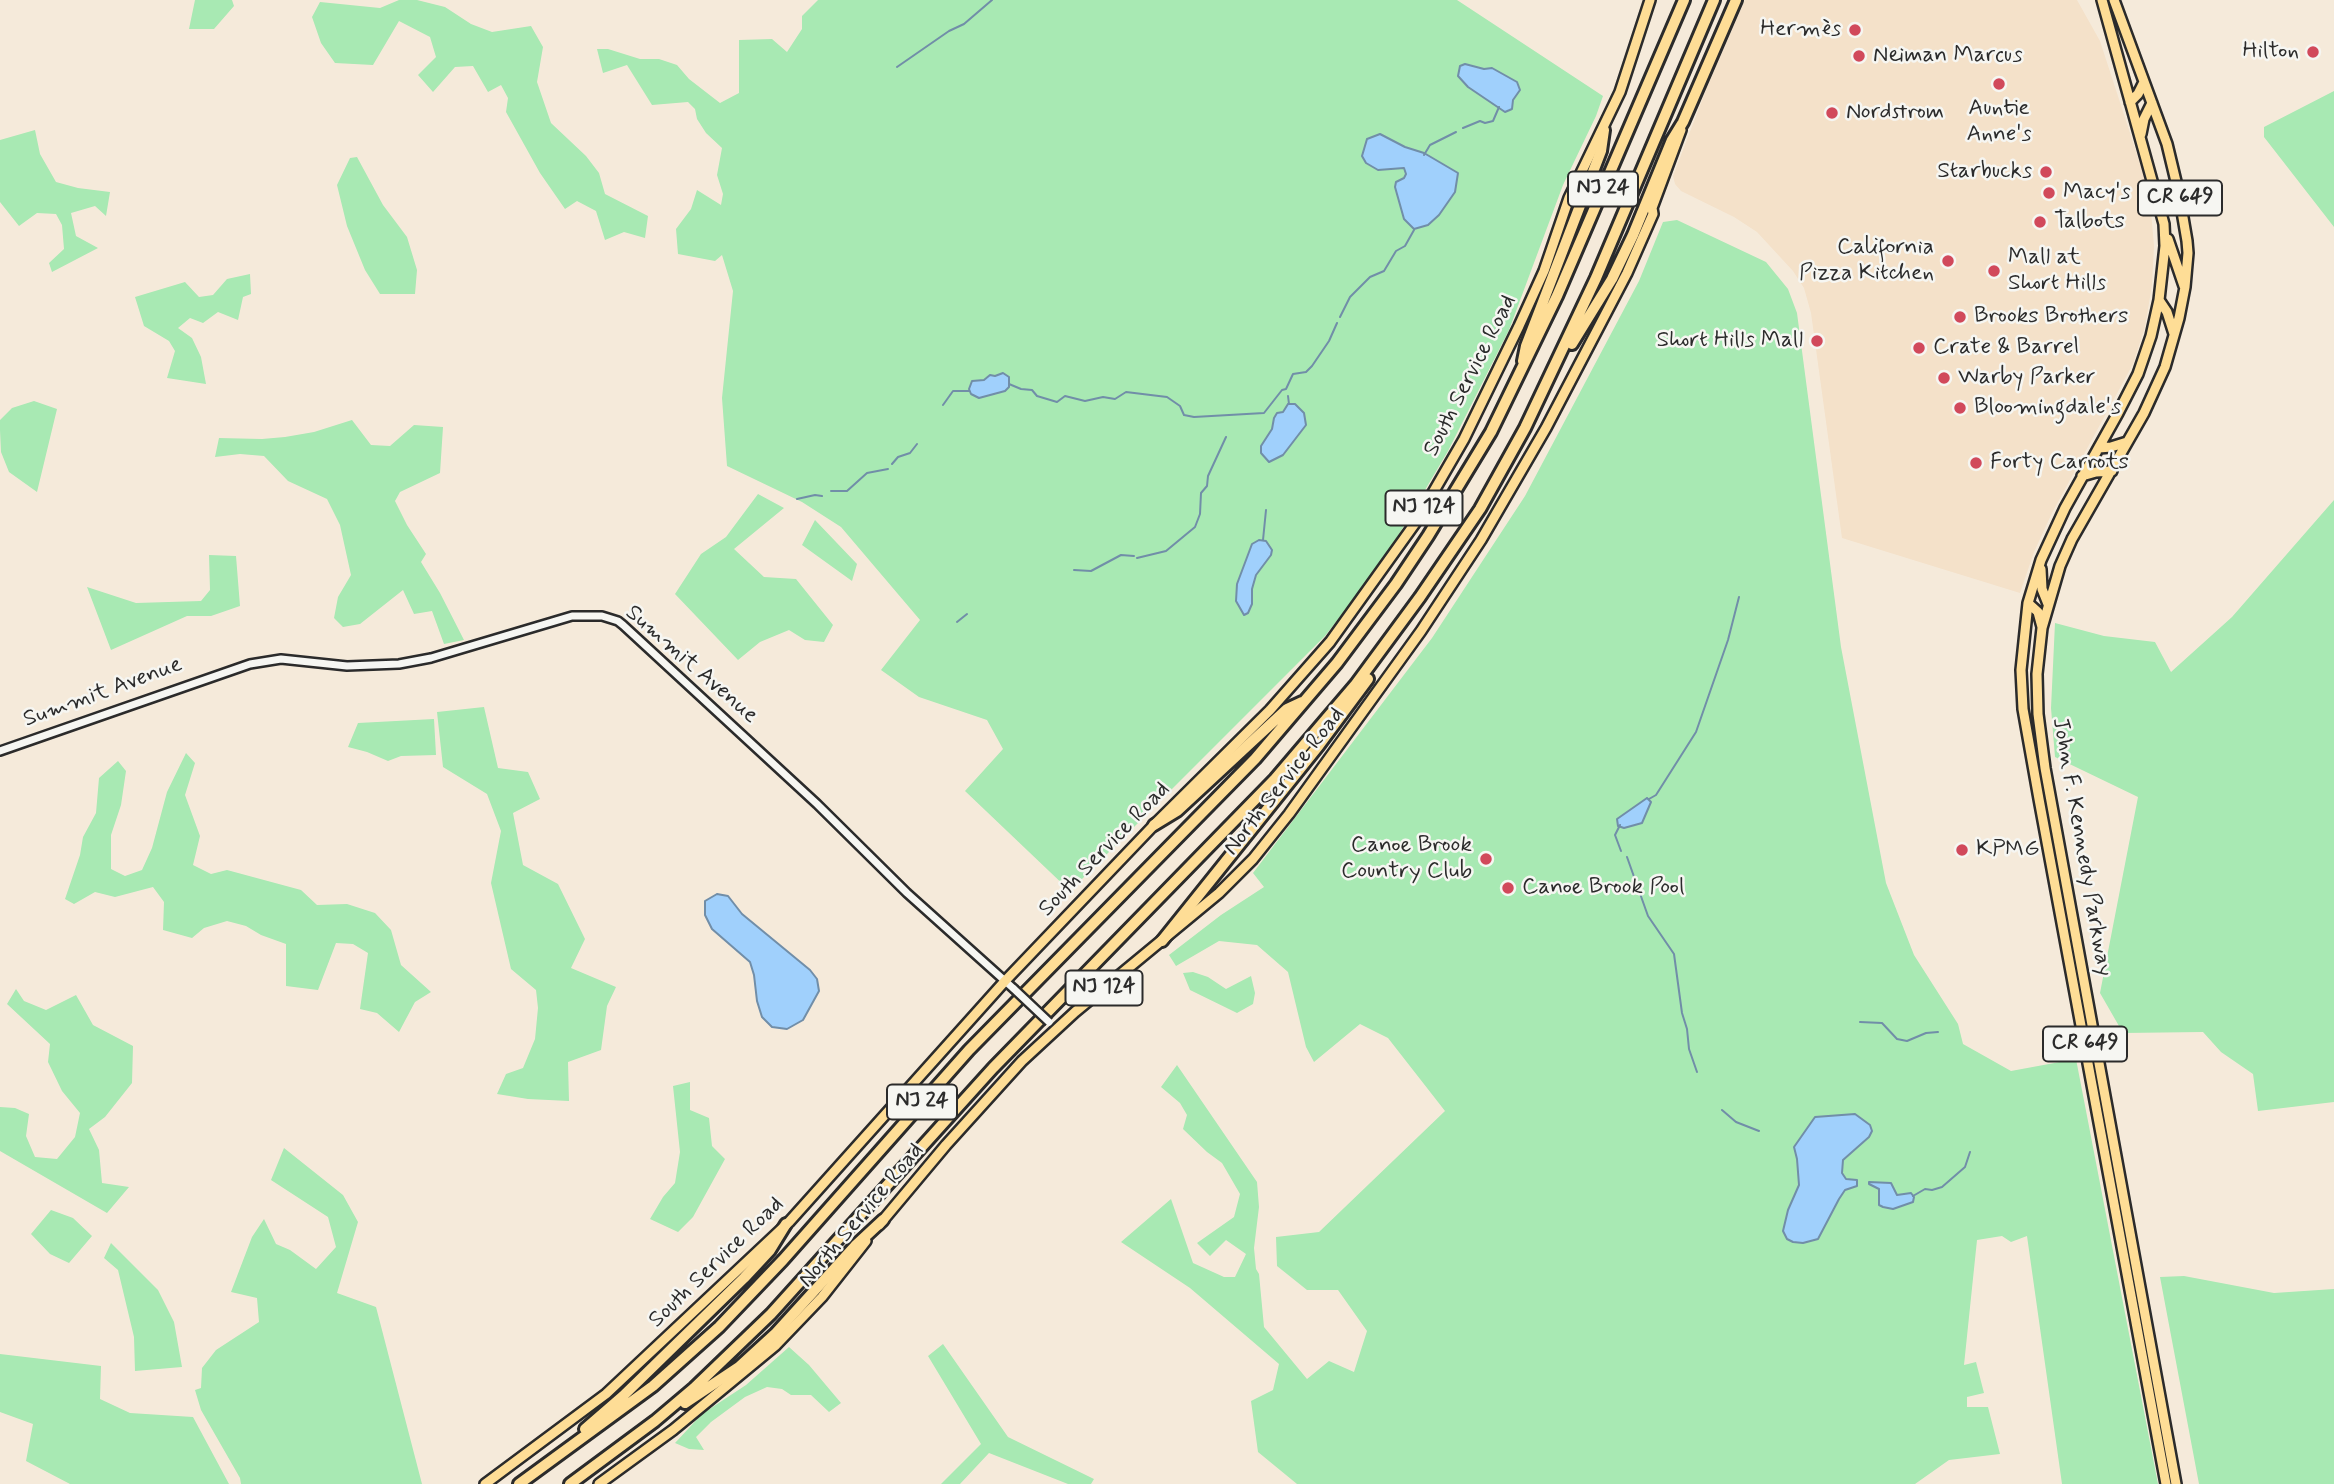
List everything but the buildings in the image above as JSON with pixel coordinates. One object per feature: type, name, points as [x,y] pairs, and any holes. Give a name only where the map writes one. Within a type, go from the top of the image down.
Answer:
[{"type":"highway","name":"NJ 24","points":[[519,1484],[653,1386],[719,1327],[783,1260],[969,1050],[1221,796],[1308,699],[1390,593],[1491,432],[1558,296],[1656,67],[1681,0]]},
{"type":"highway","name":"NJ 24","points":[[570,1484],[694,1388],[771,1314],[1034,1024],[1275,779],[1356,684],[1480,509],[1552,372],[1596,278],[1714,0]]},
{"type":"highway","name":"NJ 124","points":[[1684,122],[1736,1]]},
{"type":"highway","points":[[1552,372],[1612,279],[1672,140],[1684,122]]},
{"type":"highway","points":[[1519,377],[1526,346],[1601,151],[1604,130]]},
{"type":"highway","points":[[1162,941],[1349,706],[1420,597]]},
{"type":"highway","points":[[1154,825],[1177,811],[1287,709],[1308,699]]},
{"type":"highway","points":[[655,1420],[701,1394],[739,1367],[775,1334],[855,1246],[883,1220]]},
{"type":"highway","points":[[532,1475],[623,1396],[744,1278],[770,1250],[786,1224]]},
{"type":"main road","name":"NJ 124","points":[[1604,130],[1620,92],[1649,0]]},
{"type":"main road","name":"John F. Kennedy Parkway","points":[[2102,0],[2164,224],[2165,246],[2159,300],[2151,336],[2137,374],[2041,560],[2028,603],[2021,670],[2023,709],[2166,1484]]},
{"type":"main road","name":"John F. Kennedy Parkway","points":[[2114,0],[2167,144],[2179,194],[2188,253],[2185,287],[2165,367],[2112,471],[2073,539],[2048,604],[2042,628],[2037,674],[2038,714],[2045,768],[2176,1484]]},
{"type":"main road","points":[[2130,102],[2144,82]]},
{"type":"main road","points":[[2140,138],[2144,119],[2152,103]]},
{"type":"main road","name":"North Service Road","points":[[599,1484],[673,1430],[776,1345],[822,1297],[883,1220],[1022,1061],[1254,859],[1421,631],[1481,541],[1546,428],[1627,274],[1653,214],[1652,208],[1684,122]]},
{"type":"main road","name":"South Service Road","points":[[485,1484],[606,1394],[786,1224],[1005,981],[1294,684],[1363,598],[1416,522],[1464,439],[1520,326],[1544,271],[1569,198],[1604,130]]},
{"type":"main road","points":[[2164,224],[2174,262],[2185,287]]},
{"type":"main road","points":[[2159,300],[2167,312],[2174,336]]},
{"type":"main road","points":[[2099,448],[2127,442]]},
{"type":"main road","points":[[2082,476],[2112,471]]},
{"type":"main road","points":[[2041,560],[2042,589],[2048,604]]},
{"type":"main road","points":[[2028,603],[2038,612],[2042,628]]},
{"type":"street","name":"Summit Avenue","points":[[0,751],[250,664],[281,659],[347,666],[399,664],[431,658],[572,616],[602,616],[624,625],[817,804],[907,893],[1056,1029]]},
{"type":"shaded area","points":[[1745,0],[2077,0],[2100,41],[2145,179],[2154,246],[2152,285],[2145,327],[2133,364],[2052,513],[2034,552],[2020,593],[1842,538],[1811,313],[1804,288],[1793,271],[1757,232],[1734,217],[1681,191],[1675,184],[1673,176]]},
{"type":"green space","points":[[195,0],[232,0],[234,6],[214,29],[189,29]]},
{"type":"green space","points":[[399,0],[417,0],[445,7],[471,24],[492,32],[531,26],[543,47],[537,82],[551,123],[586,156],[599,173],[605,194],[648,216],[645,238],[624,232],[605,240],[596,211],[577,201],[565,209],[540,173],[506,112],[508,98],[501,85],[488,92],[473,66],[455,67],[433,92],[418,75],[436,57],[430,37],[399,21],[373,65],[335,63],[321,43],[312,17],[320,2],[380,8]]},
{"type":"green space","points":[[818,0],[1457,0],[1603,96],[1563,185],[1509,330],[1448,451],[1392,546],[1325,636],[1070,891],[965,791],[1003,749],[987,720],[919,697],[881,670],[920,620],[841,527],[802,502],[727,466],[722,398],[733,291],[722,255],[715,261],[678,254],[676,229],[691,209],[697,190],[721,205],[723,194],[717,175],[722,148],[706,133],[697,119],[695,109],[688,102],[652,105],[627,65],[603,73],[597,49],[608,49],[640,59],[659,59],[677,65],[689,79],[720,103],[739,93],[739,40],[772,39],[787,52],[802,29],[802,16]]},
{"type":"green space","points":[[2334,91],[2334,227],[2264,137],[2264,127]]},
{"type":"green space","points":[[35,130],[40,154],[56,182],[110,192],[106,216],[95,206],[71,213],[76,236],[98,248],[52,272],[49,263],[64,249],[62,225],[56,214],[37,213],[19,226],[0,202],[0,140]]},
{"type":"green space","points":[[357,157],[383,205],[407,237],[417,270],[415,294],[380,294],[365,270],[347,226],[337,185],[350,158]]},
{"type":"green space","points":[[1677,220],[1766,262],[1788,289],[1797,313],[1841,647],[1886,883],[1914,955],[1958,1024],[1963,1044],[2011,1071],[2076,1059],[2158,1484],[2062,1484],[2027,1236],[2011,1242],[2002,1236],[1977,1240],[1964,1365],[1976,1362],[1984,1393],[1967,1397],[1967,1407],[1988,1407],[2000,1454],[1949,1460],[1915,1484],[1297,1484],[1258,1452],[1251,1401],[1273,1390],[1279,1364],[1190,1288],[1121,1242],[1171,1199],[1193,1263],[1224,1277],[1235,1277],[1246,1254],[1226,1240],[1210,1256],[1197,1243],[1234,1217],[1240,1194],[1222,1163],[1183,1129],[1187,1115],[1180,1103],[1161,1087],[1177,1065],[1257,1182],[1259,1207],[1254,1248],[1264,1327],[1307,1379],[1329,1361],[1354,1372],[1367,1331],[1338,1290],[1307,1290],[1277,1266],[1276,1237],[1319,1232],[1445,1111],[1388,1038],[1360,1024],[1314,1062],[1306,1047],[1288,972],[1257,945],[1219,941],[1176,966],[1169,955],[1221,915],[1264,887],[1253,873],[1432,638],[1525,496],[1639,281],[1663,222]]},
{"type":"green space","points":[[250,274],[251,294],[243,297],[238,320],[218,312],[203,323],[190,318],[178,328],[192,338],[201,357],[206,384],[167,378],[175,351],[169,341],[144,326],[135,297],[185,282],[199,297],[213,295],[227,279]]},
{"type":"green space","points":[[34,401],[57,409],[37,492],[9,472],[1,452],[0,430],[0,420],[12,408]]},
{"type":"green space","points":[[352,420],[371,445],[390,446],[414,425],[443,427],[440,473],[400,492],[395,501],[426,554],[421,562],[464,640],[444,644],[432,611],[414,614],[403,590],[360,624],[343,627],[334,618],[338,597],[351,575],[340,525],[327,499],[288,481],[264,456],[240,454],[215,457],[219,438],[285,437],[314,432]]},
{"type":"green space","points":[[758,494],[784,508],[734,549],[764,577],[796,579],[833,625],[824,642],[805,640],[789,630],[760,642],[738,660],[675,594],[701,554],[726,537]]},
{"type":"green space","points":[[2334,500],[2334,1102],[2258,1111],[2253,1074],[2221,1052],[2203,1032],[2123,1033],[2100,993],[2138,797],[2055,757],[2051,708],[2055,623],[2104,636],[2155,642],[2171,672],[2232,617]]},
{"type":"green space","points":[[815,520],[857,564],[852,581],[802,545]]},
{"type":"green space","points":[[209,555],[236,556],[240,606],[211,616],[187,616],[111,650],[87,587],[136,603],[201,601],[210,590]]},
{"type":"green space","points":[[484,707],[498,768],[528,772],[540,799],[513,813],[523,865],[558,884],[585,939],[571,968],[616,987],[607,1006],[601,1050],[568,1062],[569,1101],[497,1094],[506,1074],[523,1068],[535,1039],[538,1008],[536,990],[511,969],[491,883],[501,831],[487,794],[443,767],[437,712]]},
{"type":"green space","points":[[434,719],[436,755],[401,756],[388,761],[348,747],[358,723]]},
{"type":"green space","points":[[186,753],[195,763],[185,795],[200,836],[193,865],[211,874],[227,870],[301,890],[317,905],[347,904],[375,913],[391,930],[401,965],[431,992],[415,1002],[399,1032],[377,1013],[360,1009],[368,953],[353,944],[336,943],[318,990],[286,986],[286,944],[246,926],[227,921],[204,928],[192,938],[163,930],[164,902],[153,887],[115,897],[95,892],[74,904],[65,899],[80,855],[83,837],[96,813],[99,778],[118,761],[126,771],[121,805],[111,835],[111,869],[125,876],[142,870],[152,848],[167,792]]},
{"type":"green space","points":[[1193,972],[1208,977],[1226,989],[1251,976],[1255,993],[1253,1004],[1237,1013],[1190,990],[1183,973]]},
{"type":"green space","points":[[16,989],[24,1001],[46,1010],[76,995],[93,1025],[133,1046],[132,1083],[105,1117],[89,1129],[99,1150],[102,1183],[129,1187],[107,1213],[0,1151],[0,1107],[15,1108],[29,1114],[26,1136],[35,1157],[57,1159],[75,1137],[80,1113],[62,1091],[48,1062],[50,1044],[7,1004]]},
{"type":"green space","points":[[690,1082],[690,1110],[709,1118],[712,1146],[725,1159],[693,1217],[678,1232],[650,1219],[675,1183],[680,1152],[673,1086]]},
{"type":"green space","points":[[284,1148],[343,1195],[358,1222],[337,1293],[376,1307],[422,1484],[241,1484],[201,1410],[195,1390],[201,1388],[202,1368],[216,1350],[259,1322],[257,1298],[231,1292],[252,1237],[264,1219],[276,1244],[290,1250],[316,1269],[336,1247],[328,1217],[271,1180]]},
{"type":"green space","points":[[51,1210],[73,1218],[92,1236],[69,1263],[50,1254],[31,1234]]},
{"type":"green space","points":[[111,1243],[158,1290],[174,1322],[182,1367],[135,1371],[134,1337],[118,1270],[104,1258]]},
{"type":"green space","points":[[2184,1276],[2274,1293],[2334,1289],[2334,1484],[2199,1484],[2160,1277]]},
{"type":"green space","points":[[943,1344],[1008,1437],[1094,1479],[1091,1484],[1068,1484],[989,1453],[960,1484],[941,1484],[981,1444],[928,1356]]},
{"type":"green space","points":[[789,1347],[809,1365],[841,1403],[829,1412],[811,1395],[791,1395],[782,1389],[767,1387],[745,1397],[711,1422],[696,1437],[704,1450],[689,1449],[675,1443],[702,1414],[746,1385]]},
{"type":"green space","points":[[0,1354],[101,1366],[100,1399],[130,1413],[193,1417],[229,1484],[70,1484],[26,1461],[33,1424],[0,1412]]},
{"type":"water","points":[[1465,64],[1484,69],[1492,68],[1517,82],[1520,90],[1513,100],[1512,109],[1505,112],[1468,87],[1458,76],[1460,66]]},
{"type":"water","points":[[1380,134],[1424,153],[1458,173],[1455,192],[1439,215],[1428,225],[1414,229],[1404,219],[1395,187],[1396,182],[1406,174],[1404,168],[1378,170],[1366,163],[1362,156],[1367,139]]},
{"type":"water","points":[[1003,373],[1009,377],[1009,387],[1005,391],[979,398],[971,394],[969,389],[972,381]]},
{"type":"water","points":[[1288,404],[1295,404],[1304,413],[1306,425],[1283,455],[1269,462],[1261,453],[1261,446],[1272,429],[1277,413],[1283,412]]},
{"type":"water","points":[[1259,540],[1266,541],[1272,550],[1271,555],[1256,575],[1252,604],[1244,615],[1236,601],[1237,584],[1252,544]]},
{"type":"water","points":[[1647,798],[1651,802],[1642,823],[1624,828],[1618,826],[1617,819]]},
{"type":"water","points":[[717,894],[728,896],[742,914],[810,970],[817,979],[819,991],[803,1020],[787,1029],[772,1027],[762,1017],[750,962],[712,929],[705,915],[705,901]]},
{"type":"water","points":[[1855,1114],[1870,1125],[1872,1131],[1869,1137],[1843,1160],[1842,1173],[1846,1179],[1857,1180],[1857,1186],[1845,1190],[1818,1239],[1803,1243],[1787,1239],[1783,1231],[1788,1210],[1799,1185],[1794,1147],[1815,1117]]},
{"type":"water","points":[[1869,1182],[1891,1183],[1897,1195],[1911,1193],[1913,1202],[1893,1209],[1883,1207],[1879,1205],[1879,1189]]},
{"type":"waterway","points":[[897,67],[949,31],[964,24],[992,0]]},
{"type":"waterway","points":[[1463,128],[1480,121],[1493,121],[1499,107]]},
{"type":"waterway","points":[[1424,155],[1430,145],[1456,132]]},
{"type":"waterway","points":[[1340,317],[1350,297],[1370,277],[1384,271],[1396,251],[1405,246],[1414,230]]},
{"type":"waterway","points":[[1009,384],[1032,390],[1037,396],[1057,402],[1065,396],[1085,401],[1103,397],[1115,399],[1126,392],[1167,397],[1180,406],[1184,415],[1194,417],[1264,413],[1282,390],[1286,389],[1293,374],[1306,372],[1312,366],[1329,341],[1337,323]]},
{"type":"waterway","points":[[943,405],[953,391],[969,391]]},
{"type":"waterway","points":[[1288,396],[1289,404]]},
{"type":"waterway","points":[[1137,558],[1166,551],[1195,527],[1200,514],[1201,493],[1207,486],[1208,476],[1226,437]]},
{"type":"waterway","points":[[892,464],[898,457],[910,453],[917,444]]},
{"type":"waterway","points":[[831,491],[847,491],[867,473],[888,469]]},
{"type":"waterway","points":[[797,499],[822,496]]},
{"type":"waterway","points":[[1263,540],[1266,510]]},
{"type":"waterway","points":[[1074,570],[1091,571],[1121,555],[1134,556]]},
{"type":"waterway","points":[[1649,799],[1656,795],[1696,732],[1728,640],[1739,597]]},
{"type":"waterway","points":[[957,622],[967,614]]},
{"type":"waterway","points":[[1620,825],[1615,835],[1621,851]]},
{"type":"waterway","points":[[1627,857],[1648,916],[1674,954],[1689,1049],[1697,1072]]},
{"type":"waterway","points":[[1860,1022],[1882,1023],[1897,1039],[1907,1041],[1926,1033],[1938,1032]]},
{"type":"waterway","points":[[1722,1110],[1736,1122],[1759,1131]]},
{"type":"waterway","points":[[1913,1196],[1925,1189],[1942,1187],[1965,1167],[1970,1152]]},
{"type":"place","name":"Hermès","points":[[1855,30]]},
{"type":"place","name":"Hilton","points":[[2313,52]]},
{"type":"place","name":"Neiman Marcus","points":[[1859,56]]},
{"type":"place","name":"Auntie Anne's","points":[[1999,84]]},
{"type":"place","name":"Nordstrom","points":[[1832,113]]},
{"type":"place","name":"Starbucks","points":[[2046,172]]},
{"type":"place","name":"Macy's","points":[[2049,193]]},
{"type":"place","name":"Talbots","points":[[2040,222]]},
{"type":"place","name":"California Pizza Kitchen","points":[[1948,261]]},
{"type":"place","name":"Mall at Short Hills","points":[[1994,271]]},
{"type":"place","name":"Brooks Brothers","points":[[1960,317]]},
{"type":"place","name":"Short Hills Mall","points":[[1817,341]]},
{"type":"place","name":"Crate & Barrel","points":[[1919,348]]},
{"type":"place","name":"Warby Parker","points":[[1944,378]]},
{"type":"place","name":"Bloomingdale's","points":[[1960,408]]},
{"type":"place","name":"Forty Carrots","points":[[1976,463]]},
{"type":"place","name":"KPMG","points":[[1962,850]]},
{"type":"place","name":"Canoe Brook Country Club","points":[[1486,859]]},
{"type":"place","name":"Canoe Brook Pool","points":[[1508,888]]}]
